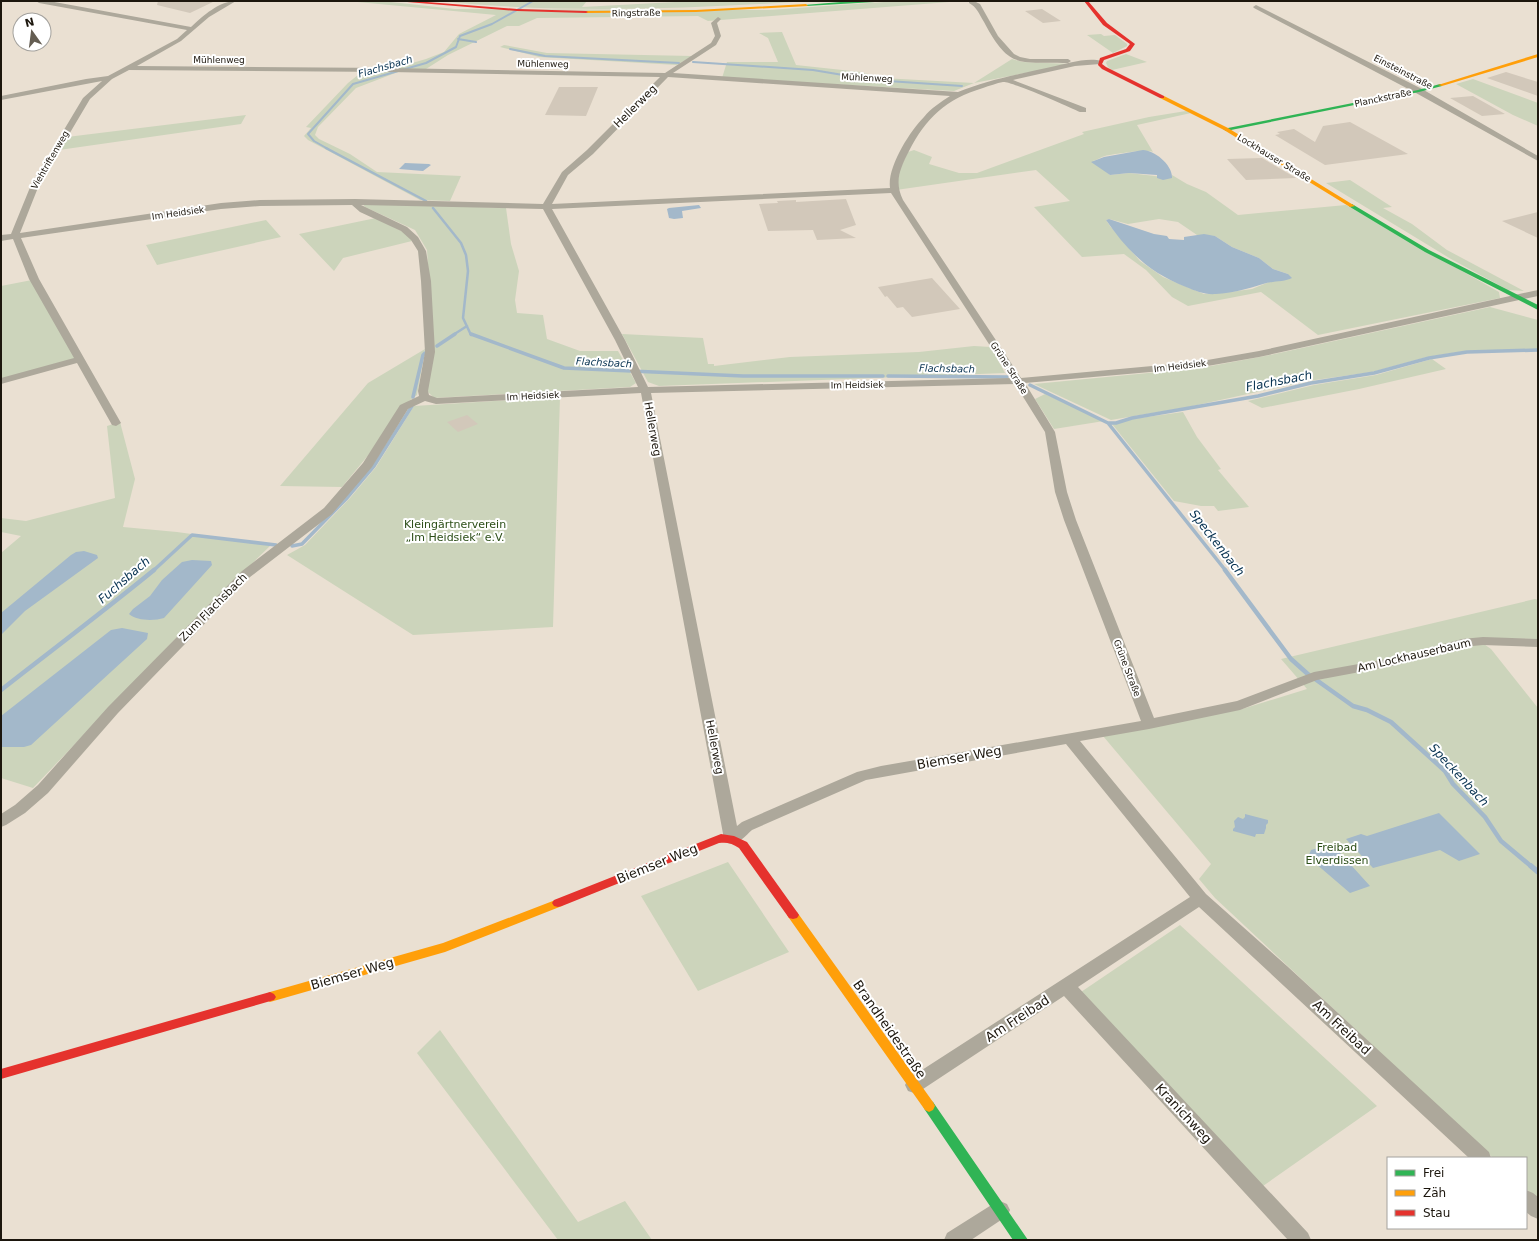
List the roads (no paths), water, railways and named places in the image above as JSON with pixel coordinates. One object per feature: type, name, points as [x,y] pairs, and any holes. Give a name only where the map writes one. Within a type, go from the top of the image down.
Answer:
[{"type":"main road","name":"Ringstraße","points":[[397,1],[500,9],[550,11],[694,12],[875,1]]},
{"type":"main road","name":"Ringstraße","points":[[425,1],[500,9]]},
{"type":"main road","name":"Ringstraße","points":[[550,11],[686,9],[830,1]]},
{"type":"main road","points":[[1086,1],[1105,24],[1133,44],[1132,48],[1108,56],[1100,62]]},
{"type":"main road","name":"Planckstraße","points":[[1226,129],[1419,90],[1538,55]]},
{"type":"main road","name":"Lockhauser Straße","points":[[1100,62],[1101,66],[1106,69],[1226,129],[1427,251],[1538,308]]},
{"type":"main road","name":"Biemser Weg","points":[[1,1074],[445,947],[717,839],[732,838]]},
{"type":"main road","name":"Brandheidestraße","points":[[732,838],[740,841],[744,845],[1021,1240]]},
{"type":"street","points":[[38,1],[192,29]]},
{"type":"street","name":"Viehtriftenweg","points":[[15,236],[35,185],[84,102],[110,78],[179,40],[207,16],[233,1]]},
{"type":"street","points":[[971,2],[978,5],[997,37],[1011,55],[1017,58],[1030,60],[1070,61],[1083,63]]},
{"type":"street","name":"Einsteinstraße","points":[[1256,7],[1419,90],[1538,159]]},
{"type":"street","name":"Hellerweg","points":[[718,18],[714,24],[718,36],[714,44],[666,75],[590,152],[566,174],[546,206],[636,371],[647,395],[732,838]]},
{"type":"street","points":[[894,190],[892,183],[895,174],[914,133],[934,110],[956,94],[973,87],[1083,63],[1100,62]]},
{"type":"street","name":"Mühlenweg","points":[[128,68],[420,70],[666,75],[956,94]]},
{"type":"street","points":[[1,98],[86,81],[110,78]]},
{"type":"street","points":[[1006,80],[1084,110]]},
{"type":"street","name":"Im Heidsiek","points":[[1,238],[235,205],[298,202],[355,202],[546,206],[894,190]]},
{"type":"street","name":"Grüne Straße","points":[[894,190],[911,219],[1050,432],[1061,492],[1070,520],[1149,724]]},
{"type":"street","points":[[355,202],[357,206],[363,210],[404,228],[415,239],[422,251],[426,281],[430,352],[423,391],[424,398]]},
{"type":"street","points":[[15,236],[34,279],[116,423]]},
{"type":"street","name":"Im Heidsiek","points":[[424,398],[436,401],[645,390],[1017,381],[1141,372],[1196,365],[1296,346],[1538,293]]},
{"type":"street","points":[[1,381],[80,359]]},
{"type":"street","name":"Zum Flachsbach","points":[[1,821],[20,809],[43,789],[113,710],[246,574],[317,520],[346,491],[368,465],[404,407],[424,398]]},
{"type":"street","name":"Am Lockhauserbaum","points":[[1314,676],[1392,662],[1473,641],[1538,643]]},
{"type":"street","name":"Biemser Weg","points":[[732,838],[747,826],[862,776],[902,767],[1149,724],[1240,705],[1314,676]]},
{"type":"street","name":"Am Freibad","points":[[1068,738],[1200,898],[1481,1157]]},
{"type":"street","name":"Am Freibad","points":[[914,1086],[1200,898]]},
{"type":"street","name":"Kranichweg","points":[[1066,986],[1301,1240]]},
{"type":"street","points":[[1527,1200],[1538,1210]]},
{"type":"street","points":[[954,1240],[1000,1210]]},
{"type":"water","points":[[1143,150],[1157,155],[1162,159],[1169,168],[1172,178],[1163,180],[1157,178],[1157,175],[1129,173],[1110,175],[1091,162],[1104,157]]},
{"type":"water","points":[[405,163],[431,165],[423,171],[399,169]]},
{"type":"water","points":[[699,205],[701,208],[682,211],[683,218],[669,218],[667,209],[669,208]]},
{"type":"water","points":[[1109,219],[1154,234],[1167,236],[1169,239],[1184,240],[1184,237],[1204,234],[1215,236],[1232,247],[1259,258],[1273,269],[1288,274],[1292,278],[1228,293],[1212,294],[1197,291],[1161,275],[1131,252],[1106,220]]},
{"type":"water","points":[[84,551],[97,555],[98,558],[25,611],[1,635],[1,613],[71,555],[76,552]]},
{"type":"water","points":[[192,560],[211,561],[212,565],[164,618],[146,620],[136,618],[129,614],[150,596],[162,580],[182,562]]},
{"type":"water","points":[[122,628],[148,633],[147,639],[31,745],[24,747],[1,747],[1,716],[111,630]]},
{"type":"water","points":[[1439,813],[1480,854],[1459,861],[1440,850],[1373,868],[1346,839],[1361,834],[1367,836]]},
{"type":"water","points":[[1245,814],[1268,820],[1264,834],[1256,834],[1255,837],[1233,831],[1235,827],[1234,821],[1238,817],[1243,819]]},
{"type":"water","points":[[1332,844],[1370,886],[1350,893],[1308,857],[1311,850]]},
{"type":"waterway","name":"Flachsbach","points":[[459,39],[460,36],[492,24],[533,1]]},
{"type":"waterway","name":"Flachsbach","points":[[328,149],[314,141],[308,134],[353,84],[426,63],[456,47],[459,39]]},
{"type":"waterway","points":[[459,39],[476,42]]},
{"type":"waterway","points":[[510,49],[545,56],[679,63]]},
{"type":"waterway","points":[[693,62],[813,70],[873,80],[962,86]]},
{"type":"waterway","name":"Flachsbach","points":[[326,148],[426,201]]},
{"type":"waterway","name":"Flachsbach","points":[[433,208],[461,243],[466,255],[468,271],[463,318],[467,326]]},
{"type":"waterway","name":"Fuchsbach","points":[[453,335],[467,326]]},
{"type":"waterway","name":"Flachsbach","points":[[467,326],[471,335]]},
{"type":"waterway","name":"Fuchsbach","points":[[437,346],[455,334]]},
{"type":"waterway","name":"Flachsbach","points":[[471,334],[564,368],[743,376],[883,376]]},
{"type":"waterway","name":"Flachsbach","points":[[1108,423],[1116,423],[1132,418],[1258,396],[1311,383],[1374,373],[1429,358],[1467,352],[1538,350]]},
{"type":"waterway","name":"Fuchsbach","points":[[413,397],[423,355],[425,353]]},
{"type":"waterway","name":"Flachsbach","points":[[888,376],[1007,377]]},
{"type":"waterway","name":"Flachsbach","points":[[1030,385],[1108,423]]},
{"type":"waterway","name":"Fuchsbach","points":[[292,546],[302,544],[346,499],[374,466],[412,406]]},
{"type":"waterway","name":"Speckenbach","points":[[1108,423],[1226,571]]},
{"type":"waterway","name":"Fuchsbach","points":[[153,571],[192,535],[276,545]]},
{"type":"waterway","name":"Fuchsbach","points":[[1,690],[154,570]]},
{"type":"waterway","name":"Speckenbach","points":[[1225,570],[1291,659],[1310,676]]},
{"type":"waterway","name":"Speckenbach","points":[[1315,679],[1353,706],[1367,710],[1391,722],[1445,771],[1453,784],[1485,817],[1501,841],[1532,867]]},
{"type":"waterway","name":"Speckenbach","points":[[1531,866],[1538,872]]},
{"type":"park label","name":"Kleingärtnerverein „Im Heidsiek“ e.V.","points":[[455,530]]},
{"type":"park label","name":"Freibad Elverdissen","points":[[1337,853]]}]
